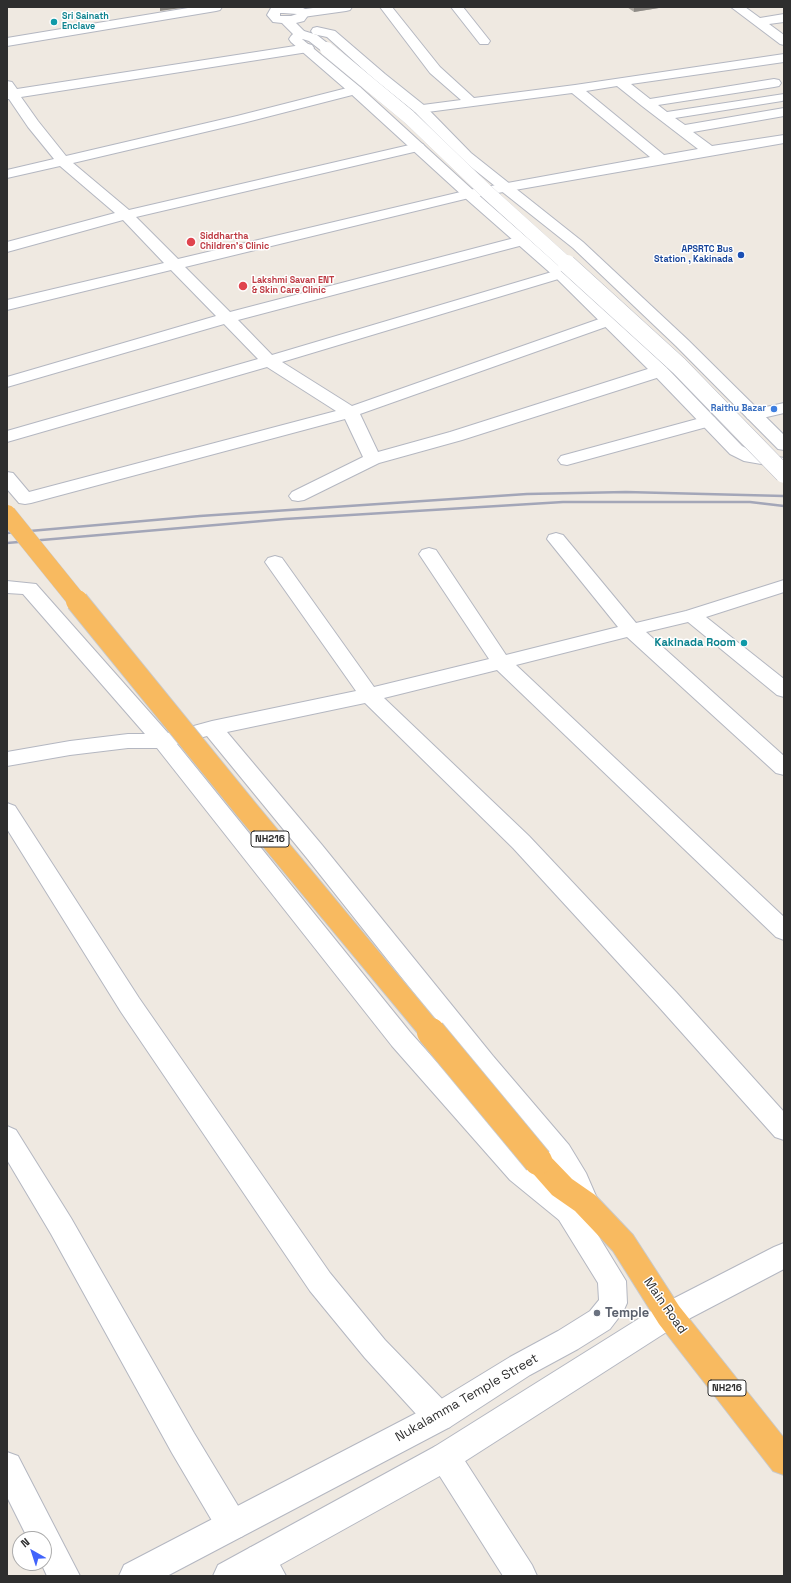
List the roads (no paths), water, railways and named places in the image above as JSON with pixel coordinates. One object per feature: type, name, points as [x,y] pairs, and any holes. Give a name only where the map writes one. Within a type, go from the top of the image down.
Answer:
[{"type":"highway","name":"Main Road","points":[[7,514],[251,815],[572,1201],[623,1243],[669,1315],[784,1461]]},
{"type":"street","points":[[7,42],[216,7]]},
{"type":"street","points":[[302,11],[296,19],[286,20],[274,17],[273,13],[277,8],[302,11],[346,7]]},
{"type":"street","points":[[386,7],[436,70],[471,102]]},
{"type":"street","points":[[457,7],[484,41]]},
{"type":"street","points":[[737,7],[784,42]]},
{"type":"street","points":[[302,11],[313,39],[356,90],[469,194],[560,274],[660,371],[741,454],[784,463]]},
{"type":"street","points":[[758,22],[784,18]]},
{"type":"street","points":[[286,20],[300,34],[295,39],[313,39],[410,117],[486,190],[679,366],[784,474]]},
{"type":"street","points":[[374,460],[350,412],[269,361],[126,215],[63,161],[9,91],[313,39],[330,34],[420,109],[466,156],[578,245],[682,343],[784,445]]},
{"type":"street","points":[[420,109],[575,89],[784,58]]},
{"type":"street","points":[[620,82],[709,151]]},
{"type":"street","points":[[647,103],[774,83]]},
{"type":"street","points":[[575,89],[660,159]]},
{"type":"street","points":[[7,174],[238,120],[356,90]]},
{"type":"street","points":[[664,116],[782,97]]},
{"type":"street","points":[[682,130],[784,112]]},
{"type":"street","points":[[7,305],[469,194],[660,159],[784,139]]},
{"type":"street","points":[[7,247],[126,215],[418,147]]},
{"type":"street","points":[[7,382],[228,318],[522,241]]},
{"type":"street","points":[[7,437],[560,274]]},
{"type":"street","points":[[7,477],[25,499],[350,412],[608,321]]},
{"type":"street","points":[[298,496],[374,460],[456,436],[660,371]]},
{"type":"street","points":[[754,415],[784,408]]},
{"type":"street","points":[[567,460],[708,421]]},
{"type":"street","points":[[556,539],[631,630],[784,768]]},
{"type":"street","points":[[428,554],[501,662],[784,931]]},
{"type":"street","points":[[275,562],[369,695],[521,842],[667,999],[784,1130]]},
{"type":"street","points":[[7,759],[70,748],[128,741],[163,741],[212,728],[369,695],[692,615],[784,586]]},
{"type":"street","points":[[7,587],[29,588],[163,741],[401,1039],[519,1172],[572,1201],[576,1181],[560,1153],[484,1063],[314,851],[212,728]]},
{"type":"street","points":[[692,615],[784,690]]},
{"type":"street","points":[[7,811],[130,1005],[320,1282],[375,1349],[439,1417]]},
{"type":"street","points":[[7,1137],[61,1226],[183,1443],[232,1525]]},
{"type":"street","name":"Nukalamma Temple Street","points":[[135,1576],[439,1417],[520,1366],[568,1340],[600,1320],[613,1303],[612,1281],[572,1201]]},
{"type":"street","points":[[229,1576],[265,1568],[445,1457],[669,1315],[784,1255]]},
{"type":"street","points":[[445,1457],[522,1576]]},
{"type":"street","points":[[7,1466],[64,1576]]},
{"type":"railway","points":[[7,533],[200,516],[527,494],[626,492],[784,496]]},
{"type":"railway","points":[[7,543],[285,519],[563,502],[750,502],[784,506]]},
{"type":"place","name":"Sri Sainath Enclave","points":[[54,22]]},
{"type":"place","name":"Siddhartha Children's Clinic","points":[[191,242]]},
{"type":"place","name":"APSRTC Bus Station , Kakinada","points":[[741,255]]},
{"type":"place","name":"Lakshmi Savan ENT & Skin Care Clinic","points":[[243,286]]},
{"type":"place","name":"Raithu Bazar","points":[[774,409]]},
{"type":"place","name":"Kakinada Room","points":[[744,643]]},
{"type":"place","name":"Temple","points":[[597,1313]]}]
